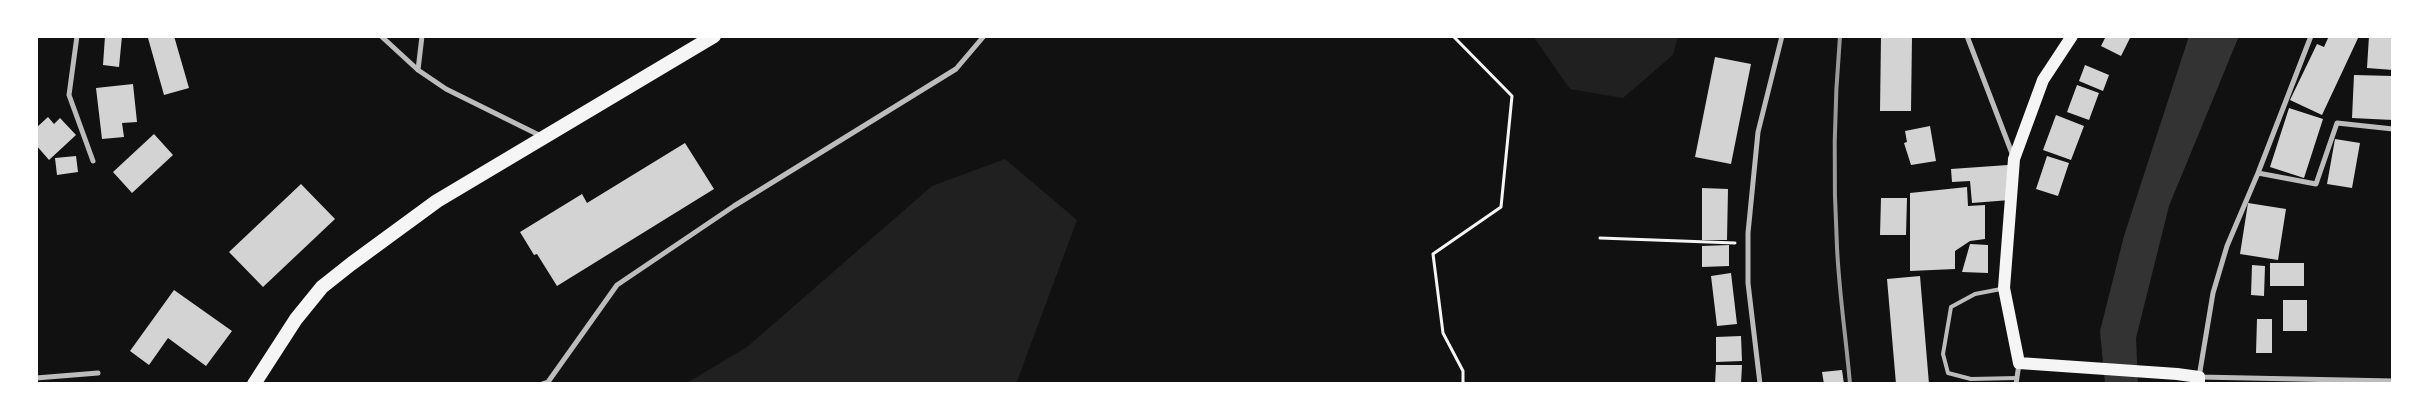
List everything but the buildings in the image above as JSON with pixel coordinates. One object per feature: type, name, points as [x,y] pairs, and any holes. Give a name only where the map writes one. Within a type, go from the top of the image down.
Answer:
[{"type":"highway","points":[[254,384],[296,318],[322,287],[351,264],[437,201],[714,36]]},
{"type":"main road","points":[[2072,36],[2043,80],[2014,159],[2004,288],[2019,363],[2177,374],[2199,381]]},
{"type":"street","points":[[77,36],[69,95],[93,160]]},
{"type":"street","points":[[381,36],[418,70],[446,89],[543,137]]},
{"type":"street","points":[[418,70],[422,36]]},
{"type":"street","points":[[542,384],[548,382],[617,285],[734,206],[956,69],[984,36]]},
{"type":"street","points":[[1760,384],[1748,283],[1748,233],[1758,132],[1782,36]]},
{"type":"street","points":[[1967,36],[2014,159]]},
{"type":"street","points":[[2311,36],[2258,173],[2226,246],[2213,293],[2199,381],[2393,380]]},
{"type":"street","points":[[2258,173],[2316,184],[2337,123],[2393,129]]},
{"type":"street","points":[[2016,381],[2019,363]]},
{"type":"street","points":[[36,378],[98,373]]},
{"type":"lane","points":[[2004,288],[1975,294],[1951,307],[1943,354],[1948,373],[1970,379],[2016,381]]},
{"type":"path","points":[[1453,36],[1512,96],[1502,208],[1433,254],[1443,333],[1462,371],[1463,384]]},
{"type":"path","points":[[1600,238],[1736,243]]},
{"type":"shaded area","points":[[1533,36],[1678,36],[1673,55],[1623,98],[1570,89]]},
{"type":"shaded area","points":[[2189,36],[2239,36],[2169,206],[2136,338],[2138,384],[2105,384],[2100,331],[2124,236]]},
{"type":"shaded area","points":[[1005,159],[1077,220],[1016,384],[685,384],[747,347],[932,186]]},
{"type":"railway","points":[[1840,36],[1835,115],[1835,194],[1839,281],[1850,384]]}]
